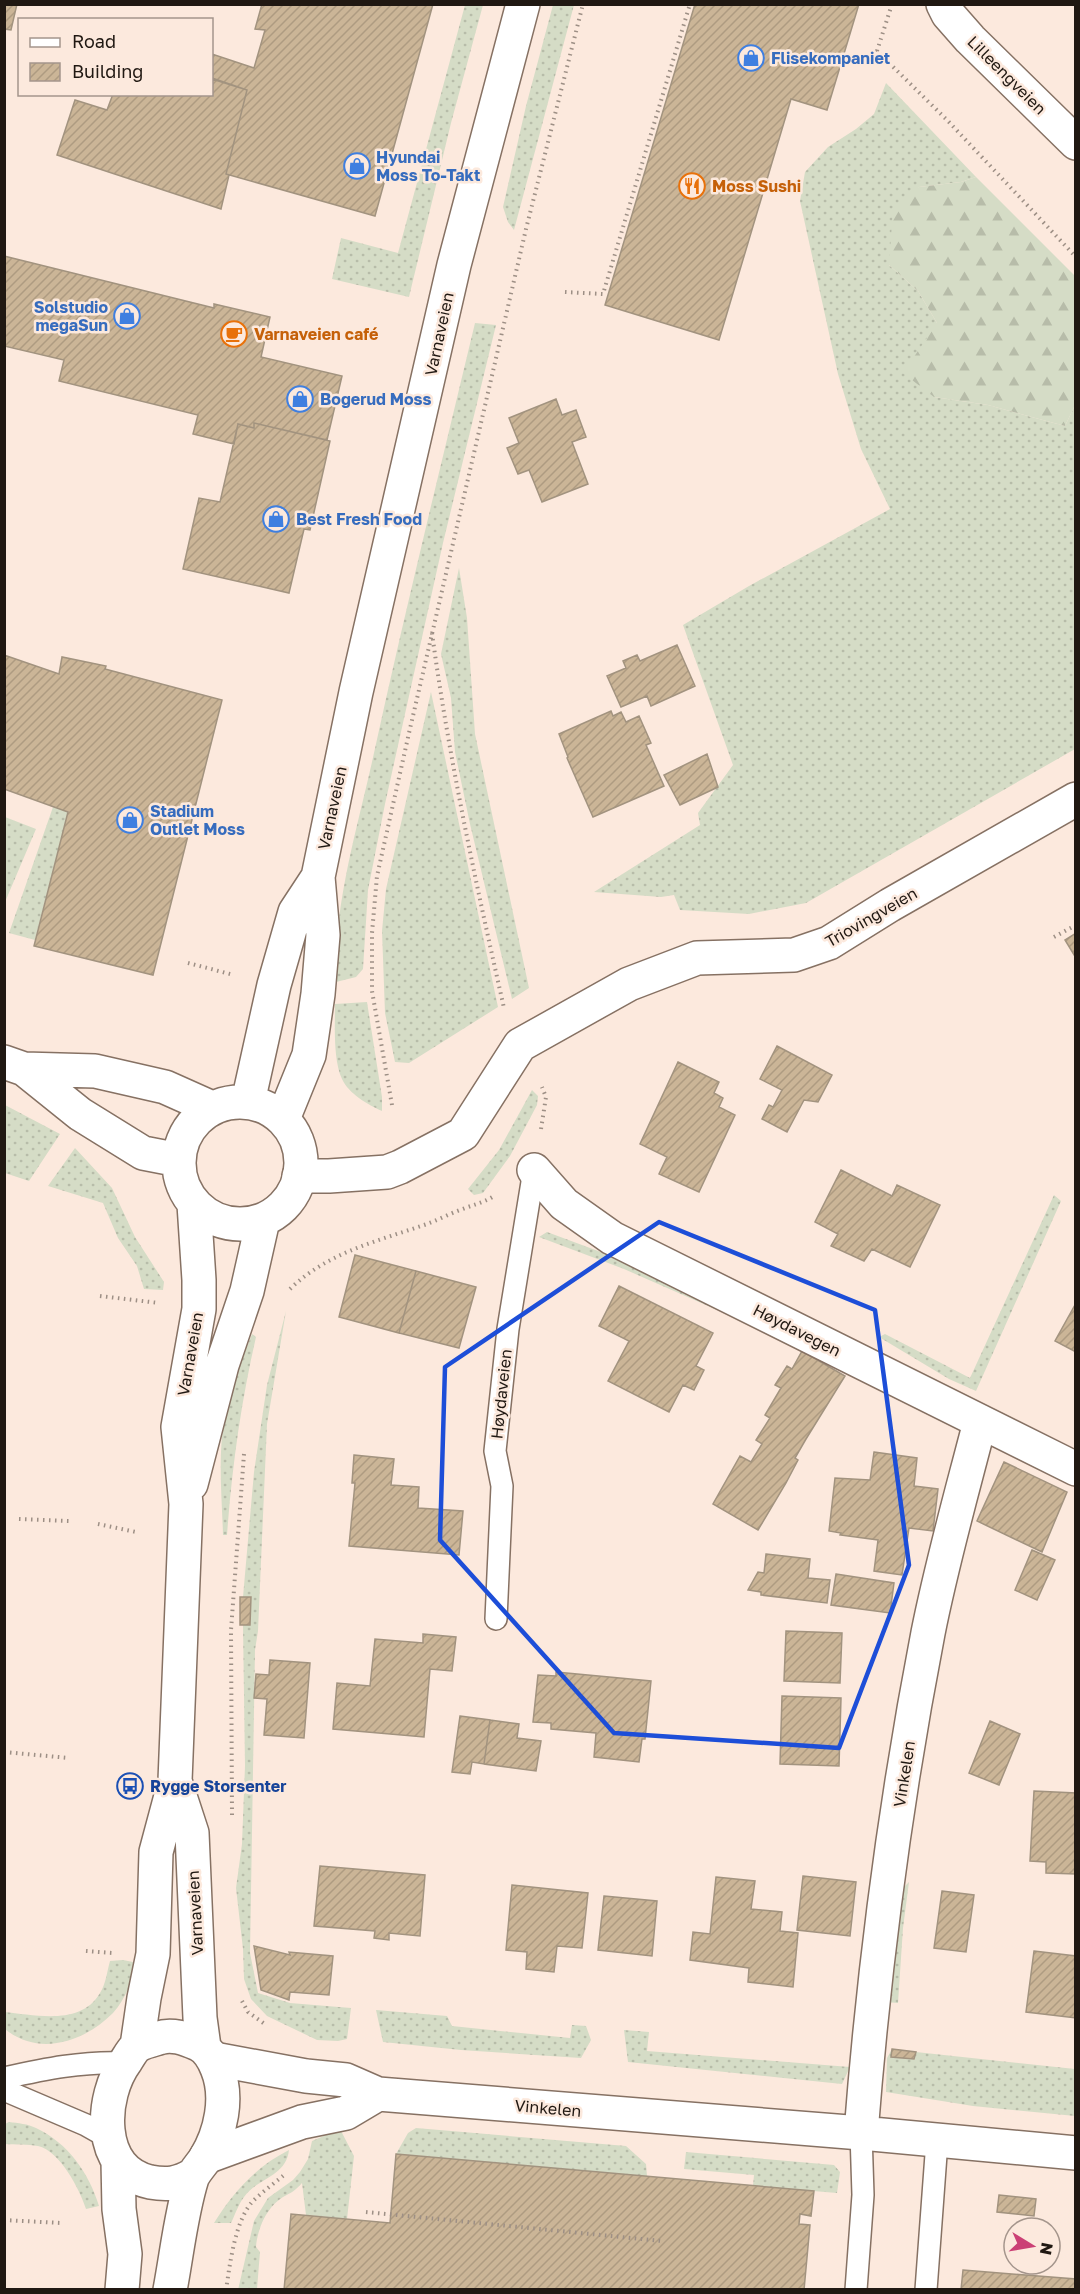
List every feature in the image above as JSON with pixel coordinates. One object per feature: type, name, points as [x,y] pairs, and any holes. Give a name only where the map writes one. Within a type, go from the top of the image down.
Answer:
[{"type":"street","name":"Varnaveien","points":[[283,1119],[309,1055],[318,994],[323,935],[318,877],[356,692],[454,265],[523,4]]},
{"type":"street","name":"Lilleengveien","points":[[943,4],[948,14],[970,39],[1076,143]]},
{"type":"street","name":"Triovingveien","points":[[300,1176],[387,1172],[463,1134],[520,1045],[629,984],[697,958],[794,955],[829,943],[890,905],[1076,799]]},
{"type":"street","name":"Varnaveien","points":[[248,1102],[274,985],[296,912],[318,877]]},
{"type":"street","points":[[14,1066],[95,1071],[165,1087],[212,1108]]},
{"type":"street","points":[[14,1066],[80,1114],[143,1153],[178,1160]]},
{"type":"street","points":[[230,1102],[248,1102],[267,1108],[283,1119],[299,1144],[302,1165],[298,1185],[278,1212],[263,1220],[245,1225],[227,1224],[209,1216],[194,1204],[184,1188],[178,1160],[186,1133],[198,1119],[212,1108],[230,1102]]},
{"type":"street","name":"Høydavegen","points":[[534,1170],[564,1204],[612,1238],[1076,1469]]},
{"type":"street","name":"Varnaveien","points":[[122,2289],[126,2254],[107,2107],[117,2074],[131,2054],[144,1998],[153,1954],[156,1852],[175,1781],[186,1504],[178,1427],[199,1309],[200,1280],[194,1204]]},
{"type":"street","name":"Varnaveien","points":[[186,1504],[222,1365],[247,1291],[263,1220]]},
{"type":"street","name":"Vinkelen","points":[[861,2133],[867,2045],[899,1800],[928,1633],[980,1422]]},
{"type":"street","name":"Varnaveien","points":[[170,2289],[199,2166],[222,2113],[224,2083],[209,2053],[200,2018],[192,1833],[175,1781]]},
{"type":"street","points":[[131,2054],[163,2036],[181,2037],[209,2053]]},
{"type":"street","name":"Vinkelen","points":[[209,2053],[306,2076],[346,2079],[378,2094],[861,2133],[1076,2153]]},
{"type":"street","points":[[113,2150],[137,2179],[164,2185],[181,2182],[199,2166],[302,2122],[346,2113],[378,2094]]},
{"type":"lane","name":"Høydaveien","points":[[496,1619],[502,1486],[495,1450],[508,1329],[534,1170]]},
{"type":"lane","points":[[4,2078],[131,2054]]},
{"type":"lane","points":[[4,2090],[86,2125],[113,2150]]},
{"type":"lane","points":[[856,2289],[863,2195],[861,2133]]},
{"type":"lane","points":[[926,2289],[937,2141]]},
{"type":"path","points":[[392,1105],[372,991],[372,933],[378,876],[526,229],[583,4]]},
{"type":"path","points":[[565,292],[603,294],[690,4]]},
{"type":"path","points":[[892,4],[877,51],[947,120],[1076,256]]},
{"type":"path","points":[[432,633],[440,693],[460,804],[506,1015]]},
{"type":"path","points":[[1054,938],[1076,925]]},
{"type":"path","points":[[188,963],[240,976]]},
{"type":"path","points":[[285,1294],[300,1279],[332,1258],[356,1247],[476,1206],[534,1170],[546,1097],[536,1077]]},
{"type":"path","points":[[100,1296],[169,1305]]},
{"type":"path","points":[[232,1816],[231,1630],[245,1448]]},
{"type":"path","points":[[19,1519],[69,1521]]},
{"type":"path","points":[[98,1524],[136,1532]]},
{"type":"path","points":[[4,1752],[69,1758]]},
{"type":"path","points":[[241,2000],[248,2012],[269,2027]]},
{"type":"path","points":[[226,2289],[237,2235],[246,2212],[252,2203],[288,2171]]},
{"type":"path","points":[[366,2212],[662,2241]]},
{"type":"path","points":[[4,2220],[61,2223]]},
{"type":"highlighted area","points":[[659,1222],[875,1310],[909,1565],[839,1748],[614,1733],[440,1540],[445,1367]]},
{"type":"green space","points":[[465,5],[483,5],[451,123],[409,297],[332,279],[341,238],[398,253]]},
{"type":"green space","points":[[553,5],[574,5],[514,230],[508,222],[503,207],[526,106]]},
{"type":"green space","points":[[886,83],[976,177],[961,182],[919,187],[889,265],[918,291],[937,323],[934,397],[988,405],[1065,426],[1075,405],[1075,749],[806,903],[749,914],[680,910],[674,895],[661,897],[594,892],[700,825],[698,813],[733,765],[683,625],[890,509],[861,449],[838,374],[800,201],[805,172],[828,147],[874,114]]},
{"type":"green space","points":[[976,177],[1075,276],[1075,405],[1065,426],[988,405],[934,397],[903,373],[937,323],[918,291],[889,265],[893,209],[919,187],[961,182]]},
{"type":"green space","points":[[475,323],[496,325],[443,543],[385,804],[368,890],[363,969],[356,977],[336,982],[338,927],[347,871],[409,597]]},
{"type":"green space","points":[[459,568],[467,618],[475,734],[529,988],[512,999],[455,752],[451,698],[441,654]]},
{"type":"green space","points":[[431,692],[498,1007],[409,1063],[395,1062],[385,1013],[382,931],[386,889]]},
{"type":"green space","points":[[53,807],[68,812],[35,940],[9,933]]},
{"type":"green space","points":[[4,817],[36,829],[5,902]]},
{"type":"green space","points":[[367,1002],[382,1097],[382,1111],[365,1102],[349,1089],[342,1079],[337,1062],[335,1004]]},
{"type":"green space","points":[[532,1090],[538,1096],[537,1105],[510,1156],[483,1193],[474,1195],[468,1189],[499,1150]]},
{"type":"green space","points":[[5,1105],[60,1134],[29,1181],[5,1173]]},
{"type":"green space","points":[[75,1148],[112,1188],[135,1237],[164,1282],[163,1290],[144,1289],[137,1266],[118,1238],[103,1203],[48,1186]]},
{"type":"green space","points":[[1054,1195],[1061,1201],[976,1391],[949,1379],[879,1337],[885,1334],[970,1378]]},
{"type":"green space","points":[[547,1232],[625,1261],[749,1324],[624,1269],[539,1237]]},
{"type":"green space","points":[[286,1311],[267,1424],[258,1631],[255,1650],[250,1953],[258,1993],[290,2003],[351,2008],[347,2039],[338,2041],[317,2040],[267,2016],[251,1999],[244,1979],[236,1888],[242,1844],[245,1766],[243,1625],[250,1624],[251,1597],[243,1597],[254,1472],[267,1385]]},
{"type":"green space","points":[[252,1334],[256,1337],[238,1435],[227,1535],[223,1535],[222,1437],[234,1384]]},
{"type":"green space","points":[[909,1882],[903,1928],[898,2003],[886,2002],[899,1892]]},
{"type":"green space","points":[[123,1960],[138,1963],[125,1995],[113,2013],[89,2032],[61,2042],[46,2044],[18,2038],[5,2029],[4,2012],[57,2016],[81,2010],[92,2003],[100,1993],[110,1961]]},
{"type":"green space","points":[[376,2010],[447,2016],[452,2026],[570,2038],[572,2025],[586,2026],[591,2040],[581,2058],[383,2042]]},
{"type":"green space","points":[[624,2030],[649,2032],[647,2051],[850,2067],[842,2084],[628,2062]]},
{"type":"green space","points":[[892,2049],[892,2057],[914,2059],[916,2052],[1075,2069],[1075,2116],[973,2106],[886,2092],[887,2058]]},
{"type":"green space","points":[[9,2122],[36,2128],[58,2142],[76,2160],[99,2206],[86,2209],[68,2172],[46,2149],[34,2145],[5,2144],[5,2124]]},
{"type":"green space","points":[[416,2128],[626,2146],[646,2164],[647,2176],[430,2205],[434,2157],[396,2154],[408,2133]]},
{"type":"green space","points":[[340,2129],[354,2156],[347,2219],[306,2215],[302,2183],[272,2207],[261,2226],[256,2247],[260,2252],[257,2289],[238,2290],[254,2221],[268,2198],[300,2172],[308,2159],[312,2141]]},
{"type":"green space","points":[[289,2150],[283,2166],[256,2185],[244,2197],[231,2223],[214,2223],[229,2201],[256,2172]]},
{"type":"green space","points":[[686,2152],[834,2165],[840,2172],[837,2193],[753,2186],[754,2175],[684,2169]]},
{"type":"building","points":[[4,4],[17,4],[11,30],[4,29]]},
{"type":"building","points":[[262,4],[433,4],[375,216],[226,174],[247,90],[213,78],[213,54],[254,68],[265,30],[255,29]]},
{"type":"building","points":[[695,4],[859,4],[827,110],[791,99],[719,340],[605,305]]},
{"type":"building","points":[[213,79],[247,90],[226,174],[229,175],[221,209],[57,155],[75,100],[107,110],[112,96],[213,96]]},
{"type":"building","points":[[4,256],[214,308],[214,304],[270,317],[261,357],[342,376],[327,440],[254,423],[254,428],[238,424],[234,444],[193,434],[198,415],[59,381],[64,360],[4,346]]},
{"type":"building","points":[[556,399],[562,415],[576,410],[586,437],[572,442],[588,484],[542,502],[529,470],[518,474],[507,448],[519,443],[509,418]]},
{"type":"building","points":[[254,423],[330,441],[310,530],[304,529],[289,593],[183,569],[199,498],[220,502],[238,424],[254,428]]},
{"type":"building","points":[[677,645],[695,686],[651,706],[647,696],[621,707],[607,676],[626,668],[623,661],[637,655],[640,661]]},
{"type":"building","points":[[4,655],[59,674],[62,657],[106,666],[105,669],[222,700],[153,975],[34,946],[68,812],[4,789]]},
{"type":"building","points":[[611,711],[613,716],[621,712],[626,722],[639,716],[651,743],[646,745],[664,786],[593,817],[559,734]]},
{"type":"building","points":[[707,754],[718,787],[680,805],[664,775]]},
{"type":"building","points":[[1076,933],[1076,958],[1065,940]]},
{"type":"building","points":[[777,1046],[832,1075],[818,1102],[804,1100],[787,1132],[762,1119],[769,1105],[773,1107],[782,1090],[760,1079]]},
{"type":"building","points":[[678,1062],[719,1082],[714,1093],[723,1098],[719,1107],[735,1115],[699,1192],[659,1174],[667,1157],[640,1144]]},
{"type":"building","points":[[841,1170],[892,1196],[897,1185],[940,1205],[910,1267],[872,1249],[864,1261],[831,1246],[838,1234],[815,1222]]},
{"type":"building","points":[[355,1255],[416,1271],[399,1333],[339,1317]]},
{"type":"building","points":[[416,1271],[476,1287],[459,1348],[399,1333]]},
{"type":"building","points":[[619,1286],[713,1333],[696,1366],[704,1370],[694,1390],[683,1385],[669,1412],[608,1381],[629,1341],[599,1326]]},
{"type":"building","points":[[1076,1303],[1076,1352],[1055,1341]]},
{"type":"building","points":[[802,1351],[845,1376],[795,1458],[798,1460],[758,1530],[713,1504],[740,1456],[751,1462],[762,1444],[756,1440],[770,1418],[765,1415],[781,1388],[775,1385],[787,1366],[792,1369]]},
{"type":"building","points":[[874,1452],[917,1458],[914,1486],[938,1489],[933,1531],[909,1528],[902,1575],[874,1571],[878,1540],[840,1535],[841,1533],[829,1531],[835,1478],[870,1480]]},
{"type":"building","points":[[354,1455],[394,1459],[391,1485],[419,1487],[418,1508],[463,1511],[459,1555],[349,1546],[355,1483],[352,1483]]},
{"type":"building","points":[[1004,1462],[1067,1492],[1042,1552],[977,1521]]},
{"type":"building","points":[[1032,1550],[1055,1560],[1037,1600],[1015,1590]]},
{"type":"building","points":[[766,1554],[810,1559],[808,1578],[830,1580],[827,1603],[761,1595],[761,1592],[748,1590],[758,1572],[764,1573]]},
{"type":"building","points":[[836,1574],[894,1583],[890,1613],[831,1605]]},
{"type":"building","points":[[240,1597],[251,1597],[250,1625],[240,1625]]},
{"type":"building","points":[[786,1631],[842,1633],[840,1683],[784,1681]]},
{"type":"building","points":[[423,1634],[456,1637],[452,1671],[430,1669],[424,1737],[333,1729],[337,1683],[370,1686],[375,1639],[423,1643]]},
{"type":"building","points":[[270,1660],[310,1663],[304,1738],[264,1735],[267,1699],[254,1698],[256,1674],[269,1675]]},
{"type":"building","points":[[556,1672],[651,1681],[645,1739],[642,1739],[639,1762],[594,1757],[596,1733],[551,1729],[551,1723],[533,1722],[538,1675],[556,1676]]},
{"type":"building","points":[[782,1696],[841,1698],[839,1766],[780,1764]]},
{"type":"building","points":[[460,1716],[490,1720],[484,1764],[472,1762],[470,1774],[452,1772]]},
{"type":"building","points":[[490,1720],[519,1724],[517,1738],[541,1741],[536,1771],[484,1764]]},
{"type":"building","points":[[990,1721],[1020,1734],[999,1785],[969,1773]]},
{"type":"building","points":[[1034,1791],[1076,1793],[1076,1874],[1046,1873],[1046,1862],[1030,1861]]},
{"type":"building","points":[[320,1866],[425,1875],[420,1936],[389,1933],[389,1940],[374,1938],[375,1931],[314,1926]]},
{"type":"building","points":[[803,1876],[856,1882],[850,1936],[797,1930]]},
{"type":"building","points":[[716,1877],[755,1881],[751,1909],[782,1912],[780,1931],[798,1933],[793,1987],[748,1982],[749,1968],[690,1960],[693,1932],[710,1934]]},
{"type":"building","points":[[512,1885],[588,1893],[582,1948],[557,1946],[554,1972],[526,1969],[527,1952],[506,1950]]},
{"type":"building","points":[[942,1891],[974,1895],[966,1952],[934,1948]]},
{"type":"building","points":[[604,1896],[657,1901],[652,1956],[598,1950]]},
{"type":"building","points":[[254,1946],[290,1955],[289,1952],[333,1956],[329,1995],[290,1992],[289,2000],[261,1990]]},
{"type":"building","points":[[1034,1951],[1076,1956],[1076,2018],[1026,2012]]},
{"type":"building","points":[[892,2049],[916,2052],[914,2059],[891,2057]]},
{"type":"building","points":[[396,2154],[814,2191],[811,2216],[800,2214],[799,2224],[810,2225],[804,2290],[284,2290],[291,2214],[390,2223]]},
{"type":"building","points":[[999,2195],[1036,2199],[1034,2216],[997,2212]]},
{"type":"building","points":[[963,2270],[1002,2273],[1002,2276],[1076,2279],[1076,2290],[961,2290]]},
{"type":"place","name":"Flisekompaniet","points":[[751,58]]},
{"type":"place","name":"Hyundai Moss To-Takt","points":[[357,166]]},
{"type":"place","name":"Moss Sushi","points":[[692,186]]},
{"type":"place","name":"Solstudio megaSun","points":[[127,316]]},
{"type":"place","name":"Varnaveien café","points":[[234,334]]},
{"type":"place","name":"Bogerud Moss","points":[[300,399]]},
{"type":"place","name":"Best Fresh Food","points":[[276,519]]},
{"type":"place","name":"Stadium Outlet Moss","points":[[130,820]]},
{"type":"place","name":"Rygge Storsenter","points":[[130,1786]]}]
